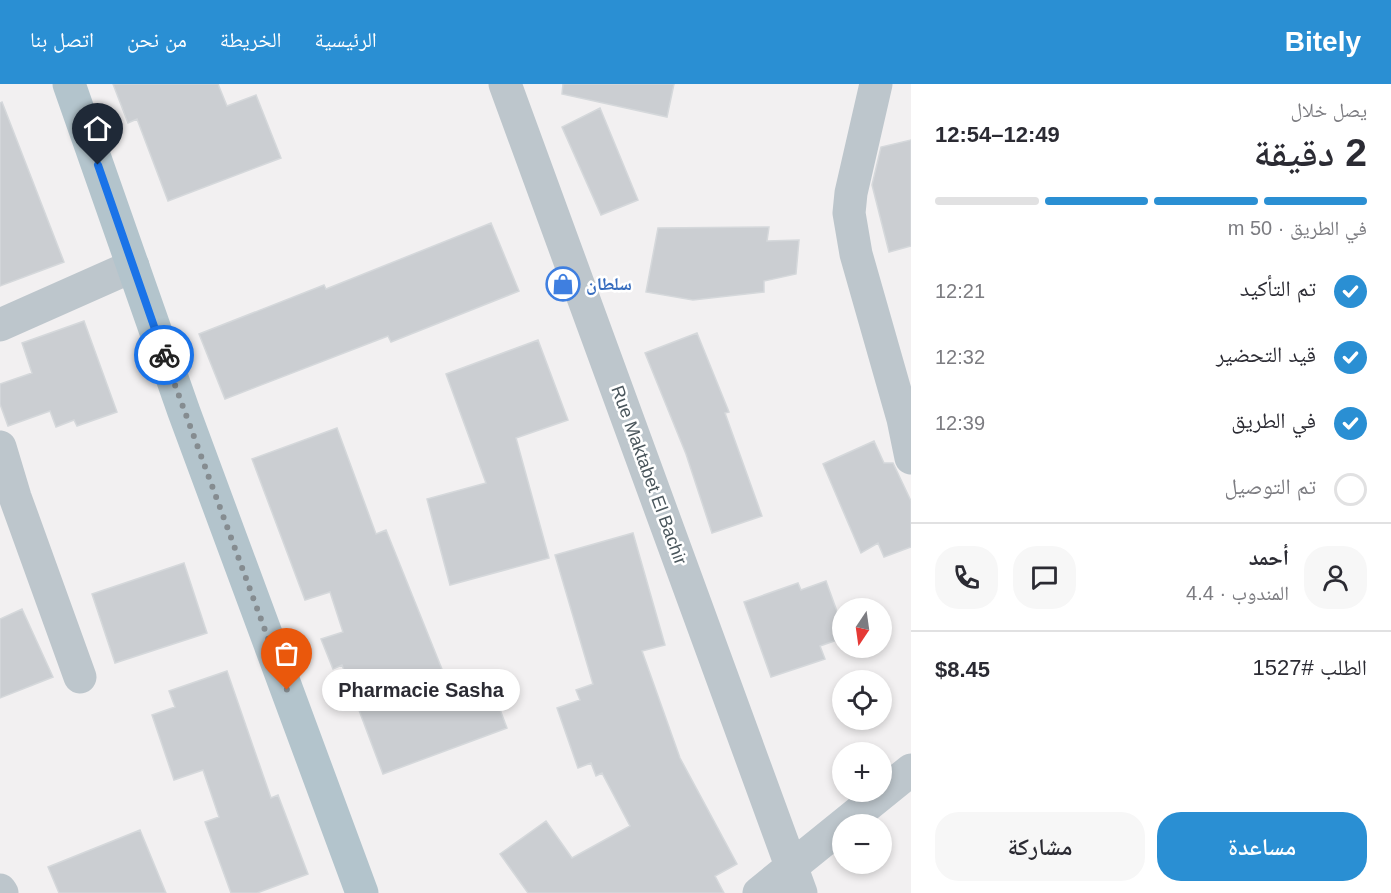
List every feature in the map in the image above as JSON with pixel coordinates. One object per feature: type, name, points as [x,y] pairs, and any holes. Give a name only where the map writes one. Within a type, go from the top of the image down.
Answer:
[{"type":"main road","points":[[69,84],[184,412],[362,893]]},
{"type":"street","name":"Rue Maktabet El Bachir","points":[[505,84],[796,880]]},
{"type":"street","points":[[876,84],[851,193],[849,213],[856,254],[903,419],[911,458]]},
{"type":"street","points":[[0,325],[133,266]]},
{"type":"street","points":[[0,447],[15,497],[80,677]]},
{"type":"street","points":[[759,893],[796,880],[911,770]]},
{"type":"building","points":[[113,84],[218,84],[227,106],[256,95],[281,158],[168,201],[137,119],[128,123]]},
{"type":"building","points":[[563,84],[674,84],[667,117],[562,94]]},
{"type":"building","points":[[2,102],[64,262],[0,286],[0,103]]},
{"type":"building","points":[[600,108],[638,200],[601,215],[562,127]]},
{"type":"building","points":[[911,140],[911,246],[889,252],[872,185],[881,147]]},
{"type":"building","points":[[491,223],[519,291],[391,342],[388,336],[225,399],[199,334],[324,285],[326,289]]},
{"type":"building","points":[[769,227],[767,241],[799,240],[796,274],[764,281],[764,292],[693,300],[646,292],[658,228]]},
{"type":"building","points":[[84,321],[117,412],[77,426],[74,420],[56,427],[50,411],[8,426],[0,404],[0,384],[32,373],[22,343]]},
{"type":"building","points":[[697,333],[729,412],[725,413],[762,516],[712,533],[686,454],[645,353]]},
{"type":"building","points":[[538,340],[568,420],[516,438],[549,558],[450,585],[427,499],[486,483],[446,374]]},
{"type":"building","points":[[337,428],[376,534],[386,530],[456,704],[493,691],[507,728],[383,774],[342,665],[333,669],[321,639],[343,632],[330,592],[305,600],[252,459]]},
{"type":"building","points":[[874,441],[884,463],[893,463],[911,501],[911,547],[884,557],[878,543],[861,553],[823,464]]},
{"type":"building","points":[[633,533],[665,645],[642,651],[680,758],[737,864],[715,876],[724,893],[528,893],[500,854],[546,821],[572,858],[630,826],[602,773],[596,776],[591,763],[578,768],[557,708],[580,700],[576,690],[593,684],[555,555]]},
{"type":"building","points":[[184,563],[207,633],[115,663],[92,594]]},
{"type":"building","points":[[826,581],[832,598],[832,642],[820,646],[825,659],[771,677],[744,602],[798,583],[801,590]]},
{"type":"building","points":[[22,609],[53,677],[0,698],[0,619]]},
{"type":"building","points":[[227,671],[271,798],[278,795],[308,874],[257,893],[231,893],[205,822],[219,817],[203,770],[174,780],[152,715],[175,707],[169,691]]},
{"type":"building","points":[[140,830],[166,893],[59,893],[48,867]]},
{"type":"way so far","points":[[164,355],[287,690]]},
{"type":"place","name":"سلطان","points":[[563,284]]},
{"type":"place","name":"Pharmacie Sasha","points":[[287,690]]},
{"type":"route","points":[[98,165],[164,355]]}]
